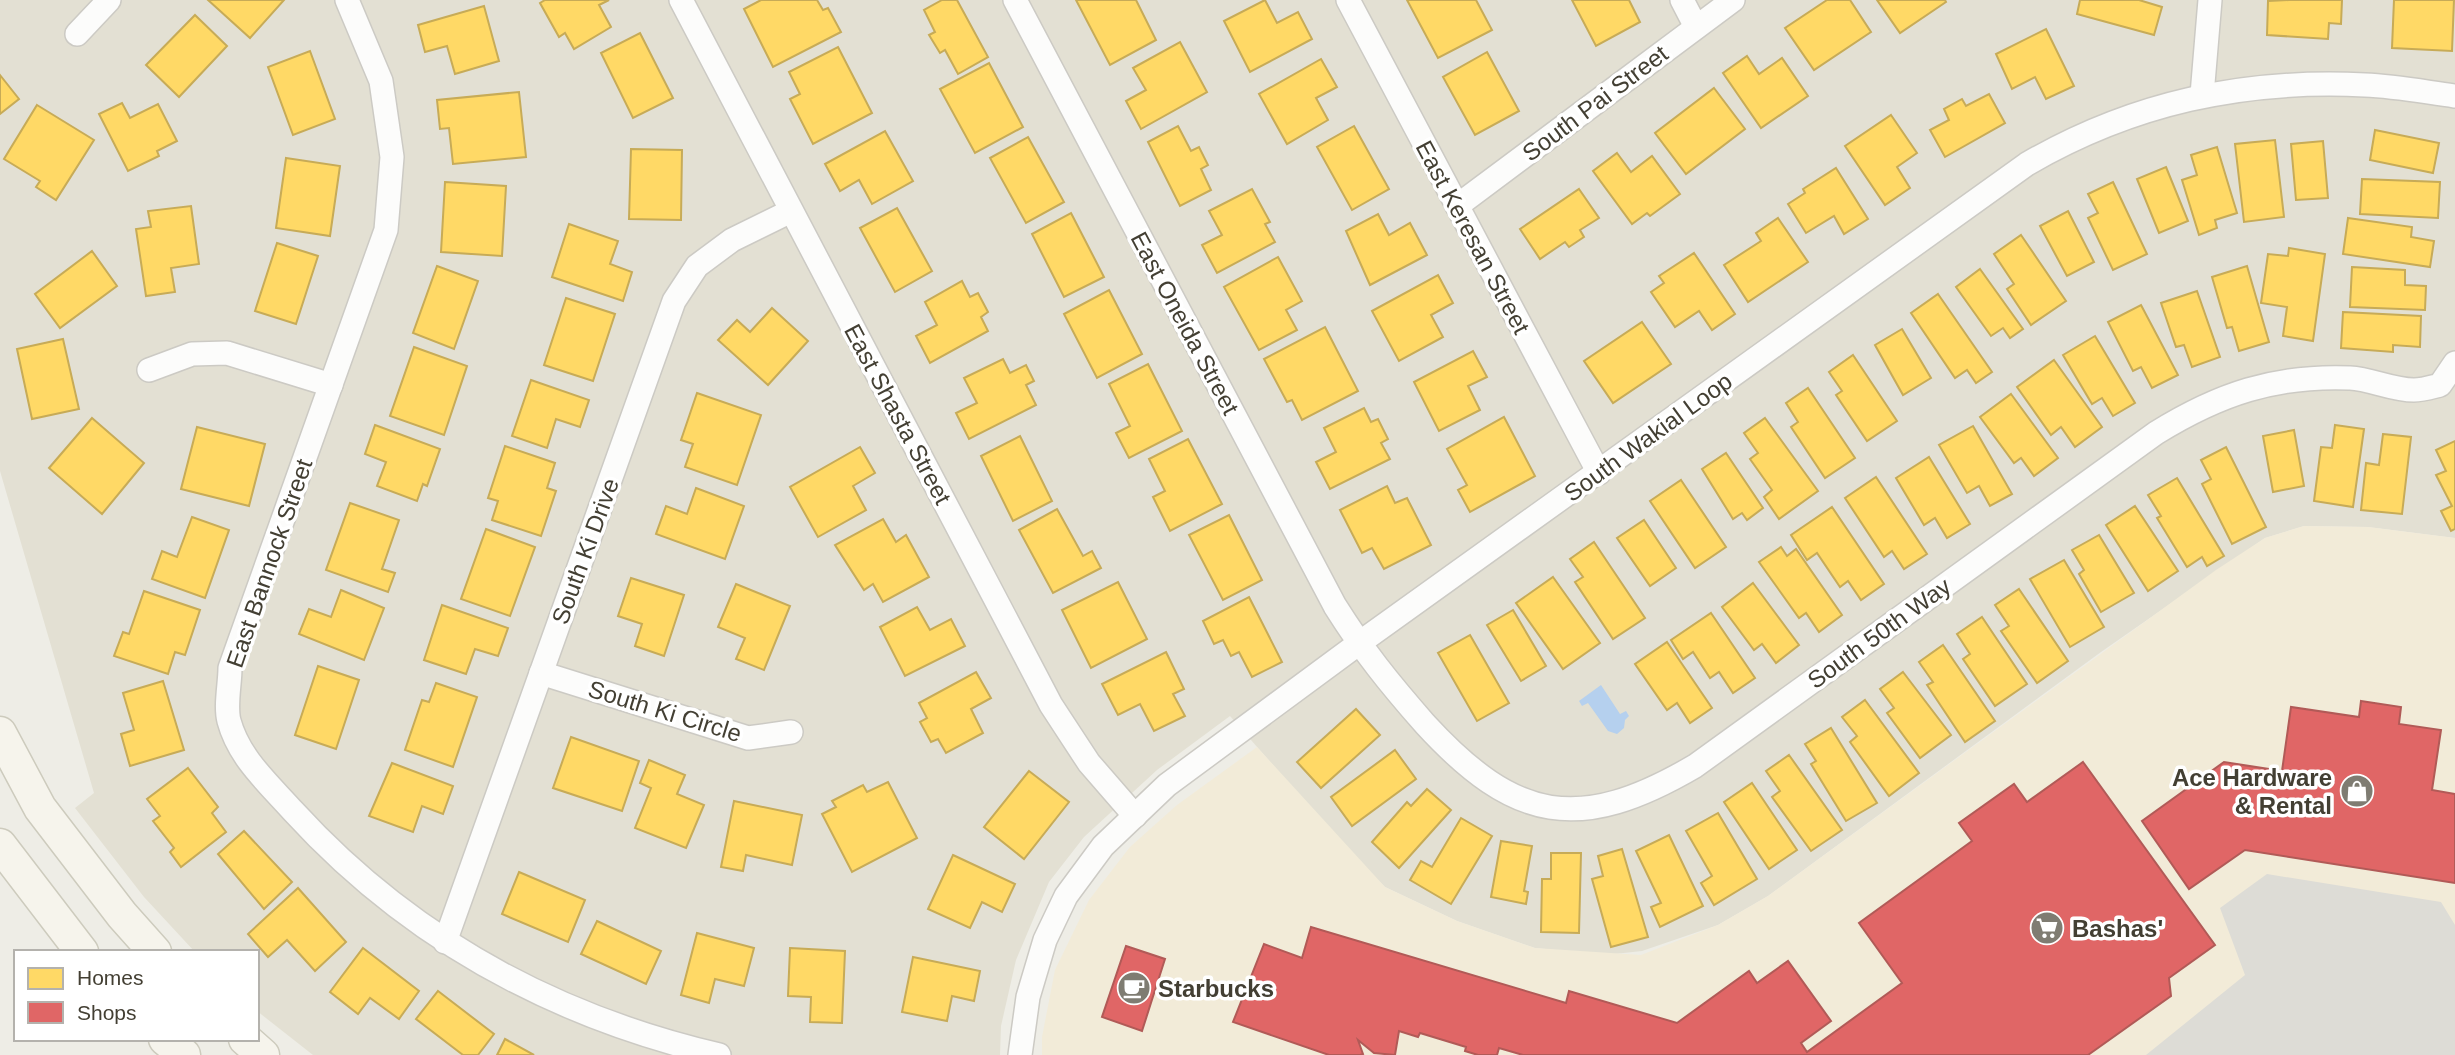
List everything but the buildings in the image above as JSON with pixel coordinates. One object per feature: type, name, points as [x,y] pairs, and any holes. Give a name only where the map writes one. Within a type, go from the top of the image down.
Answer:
[{"type":"main road","points":[[5,754],[40,808],[121,915],[153,950]]},
{"type":"main road","points":[[0,845],[80,950]]},
{"type":"main road","points":[[168,1041],[184,1055]]},
{"type":"main road","points":[[247,1041],[263,1055]]},
{"type":"street","points":[[77,34],[109,0]]},
{"type":"street","name":"East Bannock Street","points":[[347,0],[381,80],[392,157],[386,230],[230,668],[228,719],[246,760],[308,827],[362,880],[445,942],[537,995],[619,1027],[719,1055]]},
{"type":"street","name":"East Shasta Street","points":[[681,0],[1051,705],[1089,763],[1135,816]]},
{"type":"street","name":"East Oneida Street","points":[[1015,0],[1335,606],[1358,644]]},
{"type":"street","name":"East Keresan Street","points":[[1348,0],[1599,473]]},
{"type":"street","points":[[1682,0],[1696,27]]},
{"type":"street","name":"South Pai Street","points":[[1457,206],[1733,0]]},
{"type":"street","points":[[2202,95],[2210,0]]},
{"type":"street","name":"South Wakial Loop","points":[[1020,1055],[1028,997],[1045,940],[1066,896],[1103,846],[1167,785],[1358,644],[2026,164],[2065,141],[2117,120],[2148,108],[2202,95],[2309,83],[2368,85],[2455,96]]},
{"type":"street","name":"South Ki Drive","points":[[445,942],[674,301],[697,266],[732,240],[791,211]]},
{"type":"street","points":[[149,370],[192,354],[227,353],[331,385]]},
{"type":"street","name":"South 50th Way","points":[[1358,644],[1374,667],[1451,752],[1488,783],[1524,802],[1560,809],[1605,807],[1652,792],[1695,766],[2156,433],[2199,406],[2249,389],[2300,378],[2353,378],[2413,390],[2440,385],[2455,363]]},
{"type":"street","name":"South Ki Circle","points":[[541,673],[748,738],[791,733]]},
{"type":"shaded area","points":[[0,0],[2455,0],[2455,538],[2368,527],[2304,526],[2265,538],[2101,652],[1768,896],[1718,925],[1642,951],[1605,955],[1535,948],[1457,921],[1385,887],[1349,852],[1230,716],[1157,770],[1084,837],[1049,882],[1016,960],[1001,1026],[1000,1055],[313,1055],[259,1013],[259,950],[193,950],[144,897],[75,808],[94,793],[0,471]]},
{"type":"shaded area","points":[[2304,526],[2368,527],[2455,538],[2455,1055],[1042,1055],[1042,1037],[1055,970],[1089,900],[1130,847],[1177,805],[1257,747],[1385,887],[1457,921],[1535,948],[1641,955],[1718,925],[1768,896],[2216,570],[2265,538]]},
{"type":"shaded area","points":[[2267,874],[2441,902],[2455,925],[2455,1055],[2146,1055],[2245,975],[2220,908]]},
{"type":"water","points":[[1601,685],[1620,714],[1626,711],[1629,716],[1625,720],[1624,728],[1617,734],[1608,731],[1588,703],[1582,706],[1579,701]]},
{"type":"place","name":"Ace Hardware & Rental","points":[[2357,791]]},
{"type":"place","name":"Bashas'","points":[[2047,928]]},
{"type":"place","name":"Starbucks","points":[[1134,988]]}]
